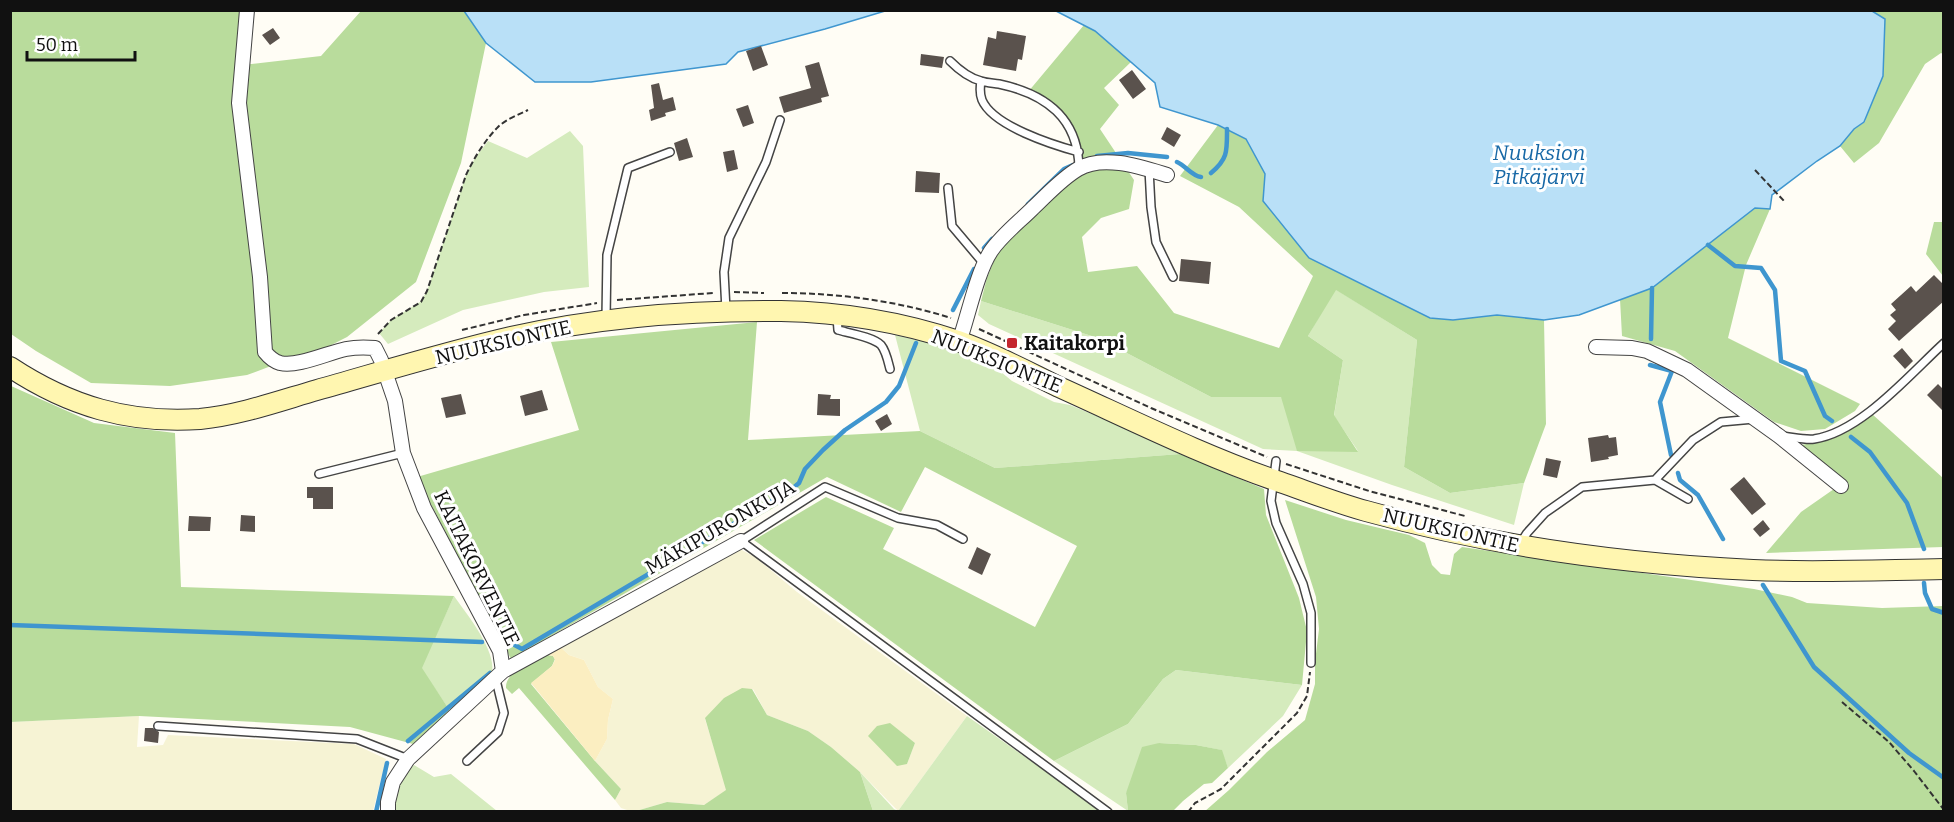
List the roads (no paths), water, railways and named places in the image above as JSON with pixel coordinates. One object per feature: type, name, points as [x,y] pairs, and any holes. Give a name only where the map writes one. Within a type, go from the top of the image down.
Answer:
[{"type":"street","name":"KAITAKORVENTIE","points":[[247,10],[239,103],[260,277],[265,352],[270,359],[279,363],[294,364],[347,349],[375,348],[395,401],[403,453],[424,508],[500,651],[500,676]]},
{"type":"street","points":[[962,333],[990,252],[1060,182],[1079,168],[1101,162],[1167,175]]},
{"type":"street","name":"NUUKSIONTIE","points":[[10,367],[35,384],[74,402],[122,416],[162,419],[203,418],[264,406],[461,349],[606,311],[725,302],[783,311],[836,314],[962,333],[1008,363],[1200,452],[1275,470],[1364,510],[1448,531],[1519,546],[1593,557],[1758,571],[1944,569]]},
{"type":"street","points":[[1596,347],[1632,348],[1670,360],[1756,419],[1841,486]]},
{"type":"street","name":"MÄKIPURONKUJA","points":[[500,676],[741,540]]},
{"type":"street","points":[[388,812],[388,801],[393,782],[408,759],[500,676]]},
{"type":"lane","points":[[950,61],[957,68],[981,81],[1028,92],[1055,109],[1073,132],[1079,152],[1079,168]]},
{"type":"lane","points":[[981,81],[982,100],[994,114],[1033,137],[1079,152]]},
{"type":"lane","points":[[725,302],[724,272],[729,238],[766,162],[780,120]]},
{"type":"lane","points":[[606,311],[607,255],[628,168],[669,152]]},
{"type":"lane","points":[[1149,170],[1156,242],[1173,277]]},
{"type":"lane","points":[[948,188],[952,226],[985,265]]},
{"type":"lane","points":[[836,314],[838,330],[865,337],[881,345],[890,369]]},
{"type":"lane","points":[[1779,436],[1812,439],[1838,432],[1871,411],[1944,343]]},
{"type":"lane","points":[[1655,480],[1693,440],[1720,422],[1756,419]]},
{"type":"lane","points":[[319,474],[403,453]]},
{"type":"lane","points":[[1275,470],[1271,501],[1276,523],[1303,584],[1311,613],[1311,663]]},
{"type":"lane","points":[[1519,546],[1545,513],[1582,487],[1655,480],[1688,499]]},
{"type":"lane","name":"MÄKIPURONKUJA","points":[[741,540],[825,487],[898,518],[936,525],[963,539]]},
{"type":"lane","points":[[741,540],[1108,812]]},
{"type":"lane","points":[[468,760],[498,732],[504,713],[500,676]]},
{"type":"lane","points":[[158,726],[357,739],[408,759]]},
{"type":"water","points":[[464,11],[885,11],[738,52],[726,64],[591,82],[535,82],[486,43]]},
{"type":"water","name":"Nuuksion Pitkäjärvi","points":[[1056,11],[1872,11],[1885,19],[1883,76],[1864,122],[1854,129],[1840,146],[1772,195],[1770,209],[1755,208],[1652,288],[1579,315],[1544,320],[1497,315],[1453,320],[1430,318],[1309,258],[1263,201],[1265,174],[1246,139],[1218,125],[1160,107],[1155,83],[1095,31]]},
{"type":"waterway","points":[[1211,173],[1224,159],[1227,129]]},
{"type":"waterway","points":[[1097,156],[1128,153],[1167,157]]},
{"type":"waterway","points":[[1177,162],[1201,177]]},
{"type":"waterway","points":[[1028,204],[1064,169],[1073,165]]},
{"type":"waterway","points":[[984,248],[992,239]]},
{"type":"waterway","points":[[1708,245],[1735,266],[1761,268],[1775,290],[1781,361],[1805,371],[1825,416],[1832,421]]},
{"type":"waterway","points":[[953,310],[974,269]]},
{"type":"waterway","points":[[1651,339],[1652,288]]},
{"type":"waterway","points":[[509,642],[522,649],[792,489],[799,483],[805,469],[823,450],[845,430],[886,402],[899,386],[916,343]]},
{"type":"waterway","points":[[1650,365],[1672,371],[1660,402],[1671,455]]},
{"type":"waterway","points":[[1851,437],[1870,452],[1907,503],[1924,549]]},
{"type":"waterway","points":[[1678,473],[1680,480],[1698,495],[1723,539]]},
{"type":"waterway","points":[[1924,583],[1925,593],[1932,609],[1944,613]]},
{"type":"waterway","points":[[1763,585],[1814,667],[1909,753],[1944,778]]},
{"type":"waterway","points":[[10,625],[482,642]]},
{"type":"waterway","points":[[408,741],[490,673]]},
{"type":"waterway","points":[[376,812],[387,763]]},
{"type":"place","name":"Kaitakorpi","points":[[1012,343]]}]
